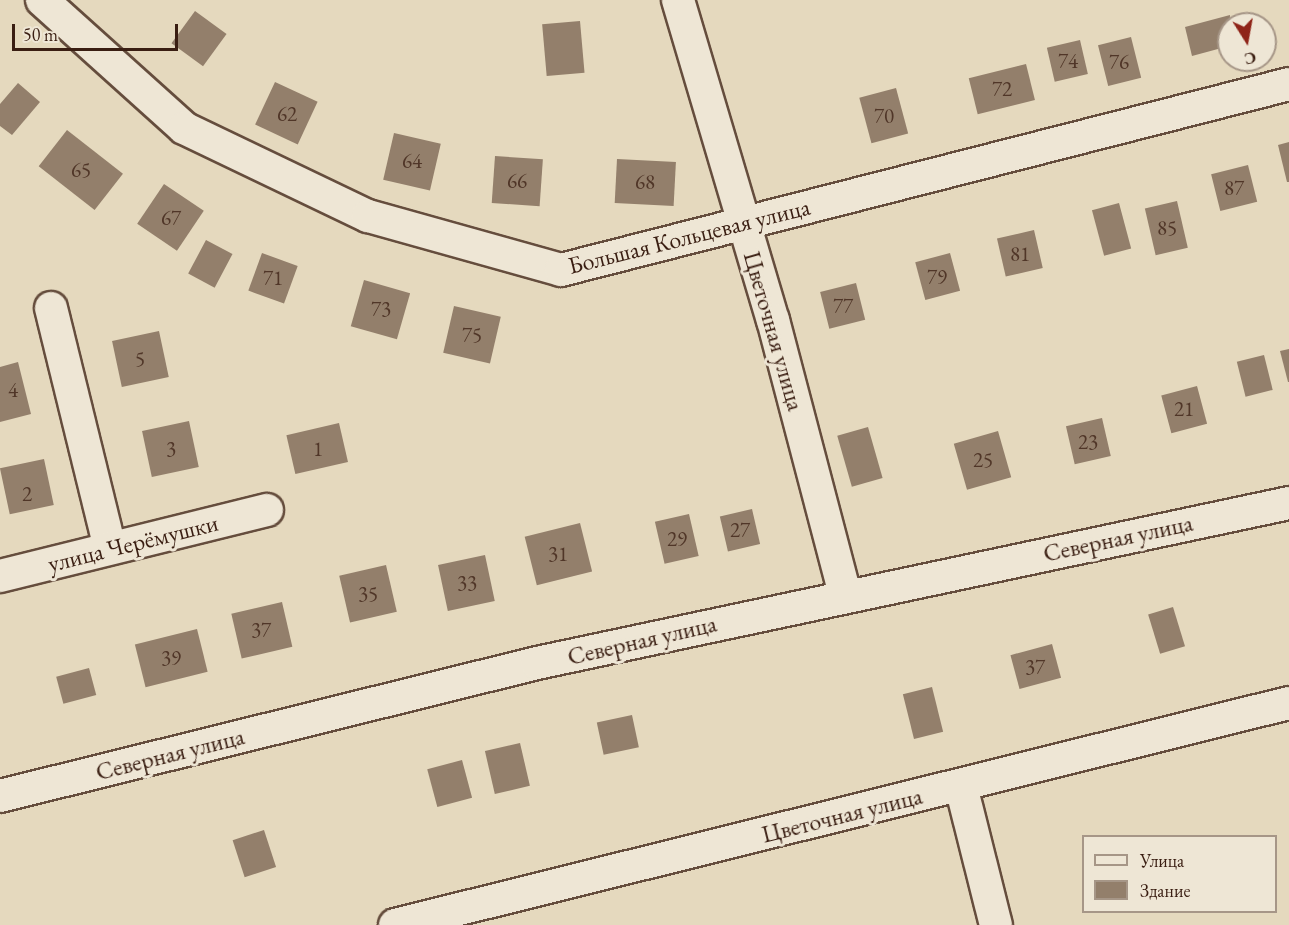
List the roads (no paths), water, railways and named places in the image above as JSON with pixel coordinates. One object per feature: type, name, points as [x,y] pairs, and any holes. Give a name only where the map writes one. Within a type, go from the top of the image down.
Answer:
[{"type":"street","name":"Большая Кольцевая улица","points":[[42,0],[184,128],[368,216],[561,270],[1289,84]]},
{"type":"street","name":"Цветочная улица","points":[[678,0],[742,224],[773,320],[845,595]]},
{"type":"street","points":[[51,308],[110,548]]},
{"type":"street","name":"Северная улица","points":[[0,796],[537,663],[845,595],[1289,503]]},
{"type":"street","name":"улица Черёмушки","points":[[0,576],[267,510]]},
{"type":"street","name":"Цветочная улица","points":[[395,925],[1289,703]]},
{"type":"street","points":[[961,786],[996,925]]}]
